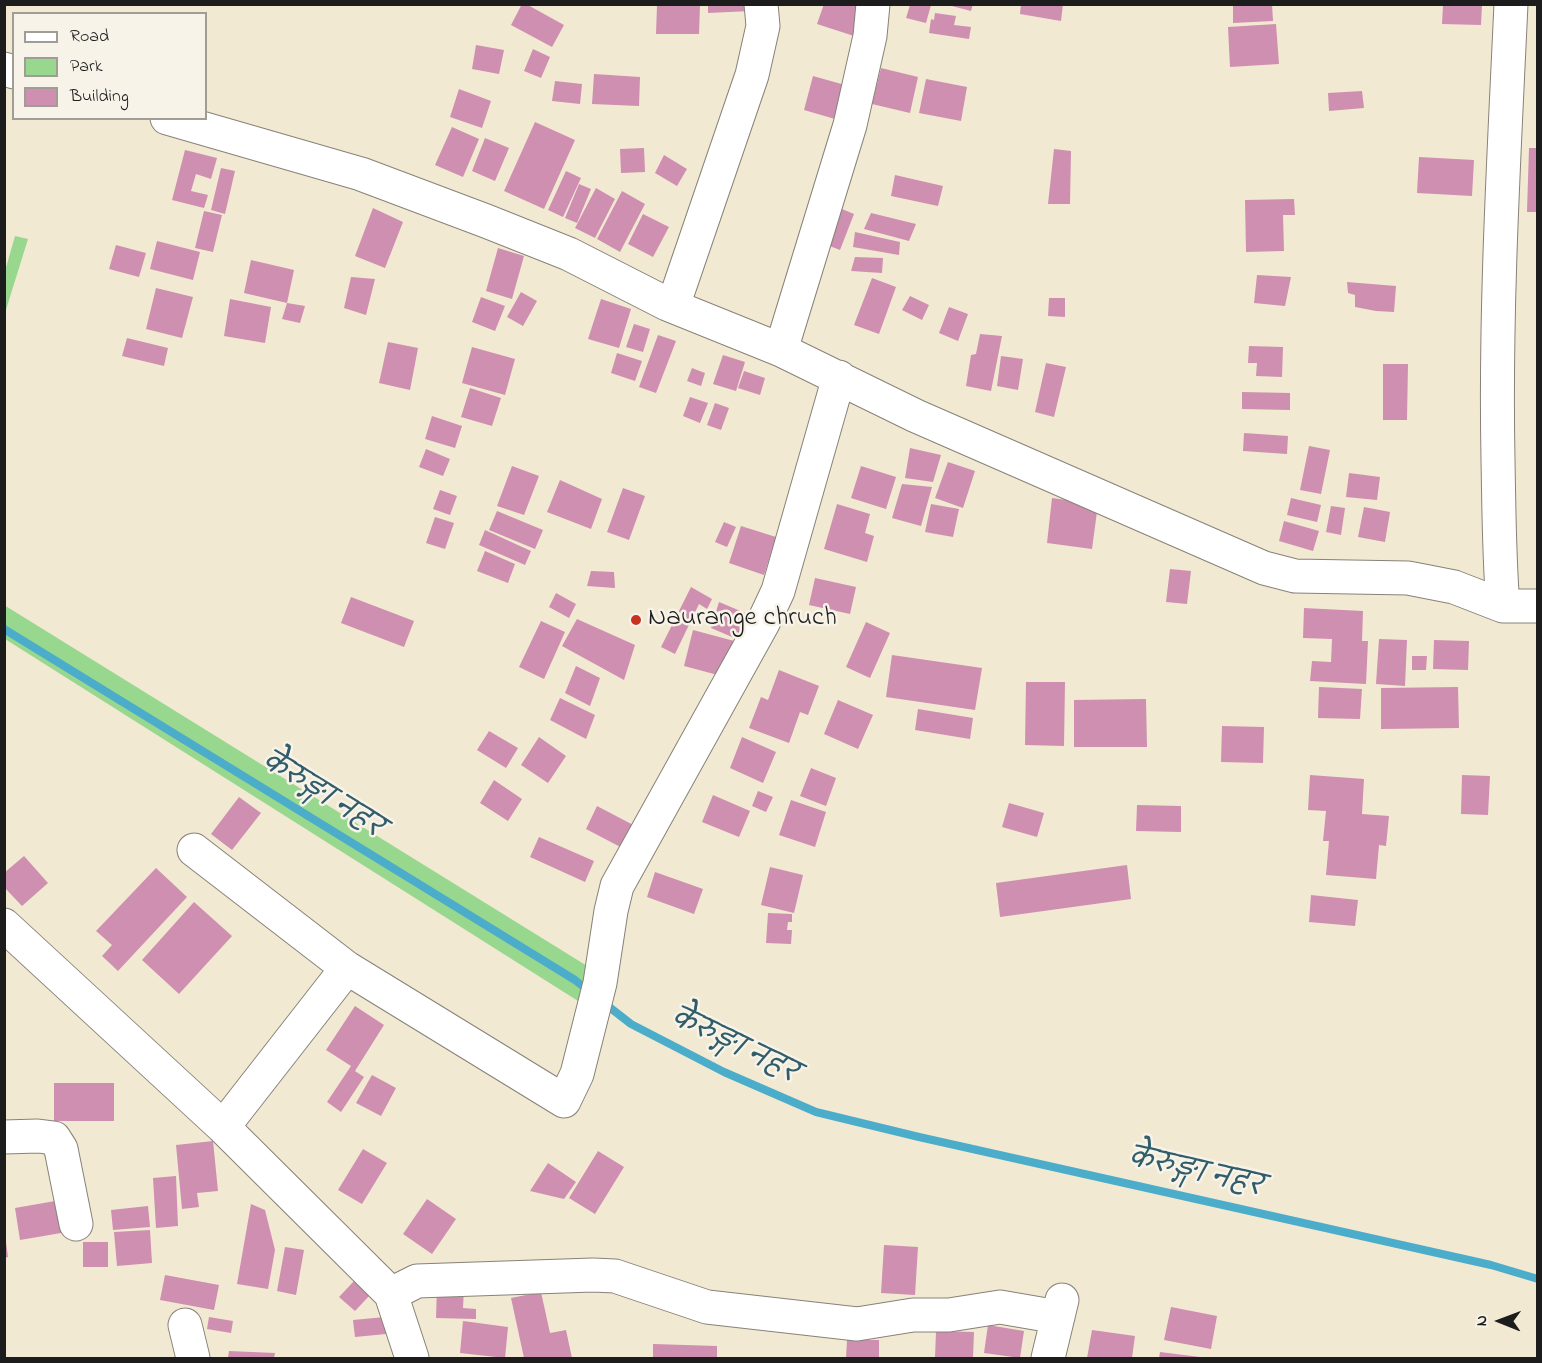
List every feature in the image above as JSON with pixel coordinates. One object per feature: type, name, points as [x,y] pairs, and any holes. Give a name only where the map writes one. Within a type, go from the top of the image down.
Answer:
[{"type":"street","points":[[673,306],[752,75],[763,26],[761,4]]},
{"type":"street","points":[[781,350],[850,125],[870,36],[873,4]]},
{"type":"street","points":[[1503,606],[1500,570],[1497,405],[1500,235],[1511,4]]},
{"type":"street","points":[[174,120],[371,178],[569,254],[673,306],[781,350],[916,416],[1264,568],[1295,576],[1408,578],[1454,587],[1503,606],[1538,606]]},
{"type":"street","points":[[194,850],[347,968],[564,1101],[577,1074],[600,983],[611,910],[618,886],[763,623],[778,591],[839,377]]},
{"type":"street","points":[[4,925],[224,1127],[391,1294],[412,1359]]},
{"type":"street","points":[[224,1127],[347,968]]},
{"type":"street","points":[[4,1137],[54,1138],[61,1149],[76,1224]]},
{"type":"street","points":[[391,1294],[417,1281],[593,1275],[615,1276],[707,1307],[857,1324],[913,1315],[949,1314],[1000,1307],[1060,1308],[1048,1359]]},
{"type":"street","points":[[185,1325],[193,1359]]},
{"type":"green space","points":[[15,236],[28,239],[5,313],[5,271]]},
{"type":"green space","points":[[4,605],[592,969],[586,1006],[5,639]]},
{"type":"building","points":[[522,4],[564,25],[552,47],[511,25]]},
{"type":"building","points":[[708,4],[751,4],[751,11],[708,13]]},
{"type":"building","points":[[824,4],[850,4],[866,9],[857,37],[817,24]]},
{"type":"building","points":[[944,4],[973,4],[971,11]]},
{"type":"building","points":[[1021,4],[1063,4],[1061,21],[1020,14]]},
{"type":"building","points":[[1233,4],[1272,4],[1273,21],[1233,23]]},
{"type":"building","points":[[657,5],[700,5],[699,34],[656,34]]},
{"type":"building","points":[[910,5],[931,5],[926,23],[906,18]]},
{"type":"building","points":[[1443,5],[1482,5],[1481,25],[1442,24]]},
{"type":"building","points":[[935,13],[956,16],[954,25],[971,27],[969,39],[929,33],[931,19],[934,20]]},
{"type":"building","points":[[1276,24],[1279,64],[1230,67],[1228,27]]},
{"type":"building","points":[[476,45],[504,50],[499,74],[472,69]]},
{"type":"building","points":[[533,49],[550,57],[541,78],[524,71]]},
{"type":"building","points":[[881,68],[918,77],[910,113],[872,104]]},
{"type":"building","points":[[594,74],[640,77],[639,106],[592,104]]},
{"type":"building","points":[[813,76],[845,85],[835,119],[804,110]]},
{"type":"building","points":[[926,79],[967,87],[961,121],[919,113]]},
{"type":"building","points":[[555,81],[582,84],[580,104],[552,101]]},
{"type":"building","points":[[459,89],[491,101],[482,128],[450,117]]},
{"type":"building","points":[[1362,91],[1364,108],[1329,111],[1328,93]]},
{"type":"building","points":[[535,122],[575,140],[544,209],[504,191]]},
{"type":"building","points":[[452,127],[479,139],[463,177],[435,165]]},
{"type":"building","points":[[485,138],[509,148],[495,181],[472,171]]},
{"type":"building","points":[[644,148],[645,172],[621,173],[620,149]]},
{"type":"building","points":[[1529,148],[1538,148],[1538,212],[1527,212]]},
{"type":"building","points":[[1054,149],[1071,151],[1070,204],[1048,204]]},
{"type":"building","points":[[185,150],[217,158],[211,179],[196,174],[191,191],[208,195],[204,208],[172,200]]},
{"type":"building","points":[[664,155],[687,169],[677,186],[655,173]]},
{"type":"building","points":[[1419,157],[1474,160],[1472,196],[1417,193]]},
{"type":"building","points":[[221,168],[235,171],[225,214],[211,210]]},
{"type":"building","points":[[566,171],[581,178],[563,217],[548,210]]},
{"type":"building","points":[[895,175],[943,186],[938,206],[891,196]]},
{"type":"building","points":[[579,184],[591,189],[577,223],[565,218]]},
{"type":"building","points":[[596,188],[615,199],[595,238],[575,228]]},
{"type":"building","points":[[622,191],[645,204],[620,252],[597,239]]},
{"type":"building","points":[[1294,199],[1295,215],[1283,215],[1284,251],[1246,252],[1245,200]]},
{"type":"building","points":[[837,207],[854,214],[840,250],[822,243]]},
{"type":"building","points":[[373,208],[403,222],[385,268],[355,256]]},
{"type":"building","points":[[204,211],[222,215],[213,252],[195,248]]},
{"type":"building","points":[[871,213],[916,224],[909,241],[864,229]]},
{"type":"building","points":[[643,214],[669,227],[653,257],[628,244]]},
{"type":"building","points":[[855,232],[900,242],[899,255],[853,247]]},
{"type":"building","points":[[157,241],[200,252],[193,280],[150,269]]},
{"type":"building","points":[[116,245],[146,253],[139,277],[109,269]]},
{"type":"building","points":[[498,248],[524,256],[512,299],[486,291]]},
{"type":"building","points":[[855,257],[883,258],[882,273],[851,271]]},
{"type":"building","points":[[251,260],[294,270],[287,303],[244,293]]},
{"type":"building","points":[[1257,275],[1291,277],[1285,306],[1254,303]]},
{"type":"building","points":[[351,277],[375,279],[366,315],[344,308]]},
{"type":"building","points":[[872,278],[896,287],[879,334],[854,325]]},
{"type":"building","points":[[1347,282],[1396,286],[1394,312],[1355,307],[1355,295],[1348,293]]},
{"type":"building","points":[[156,288],[193,297],[182,338],[146,329]]},
{"type":"building","points":[[521,292],[537,301],[523,326],[507,317]]},
{"type":"building","points":[[910,296],[929,305],[922,320],[902,310]]},
{"type":"building","points":[[481,297],[505,306],[495,331],[472,322]]},
{"type":"building","points":[[1049,298],[1065,298],[1065,317],[1048,316]]},
{"type":"building","points":[[230,299],[271,307],[265,343],[224,336]]},
{"type":"building","points":[[601,299],[631,309],[619,348],[588,339]]},
{"type":"building","points":[[287,303],[305,306],[300,323],[282,319]]},
{"type":"building","points":[[949,307],[968,314],[958,341],[939,333]]},
{"type":"building","points":[[634,324],[650,329],[643,352],[626,347]]},
{"type":"building","points":[[980,334],[1002,336],[991,391],[966,386],[971,355],[976,354]]},
{"type":"building","points":[[658,335],[676,341],[656,393],[639,387]]},
{"type":"building","points":[[127,338],[168,348],[164,366],[122,356]]},
{"type":"building","points":[[388,342],[418,348],[410,390],[379,383]]},
{"type":"building","points":[[1249,346],[1283,347],[1282,377],[1256,376],[1257,363],[1248,363]]},
{"type":"building","points":[[472,347],[515,359],[505,395],[462,383]]},
{"type":"building","points":[[617,353],[642,361],[635,381],[611,373]]},
{"type":"building","points":[[723,355],[745,362],[736,391],[713,384]]},
{"type":"building","points":[[1001,356],[1023,359],[1018,390],[997,386]]},
{"type":"building","points":[[1046,363],[1066,367],[1054,417],[1035,412]]},
{"type":"building","points":[[1383,364],[1408,364],[1407,420],[1383,420]]},
{"type":"building","points":[[692,368],[705,373],[701,386],[687,381]]},
{"type":"building","points":[[744,371],[765,378],[760,395],[738,388]]},
{"type":"building","points":[[470,388],[501,398],[492,426],[461,417]]},
{"type":"building","points":[[1242,392],[1290,393],[1290,410],[1242,409]]},
{"type":"building","points":[[690,397],[708,403],[700,423],[683,416]]},
{"type":"building","points":[[715,403],[729,408],[721,430],[707,425]]},
{"type":"building","points":[[432,416],[462,426],[455,448],[425,439]]},
{"type":"building","points":[[1244,433],[1288,436],[1287,454],[1243,451]]},
{"type":"building","points":[[1309,446],[1330,450],[1321,494],[1300,490]]},
{"type":"building","points":[[910,448],[941,455],[933,482],[905,478]]},
{"type":"building","points":[[426,449],[450,459],[443,476],[419,467]]},
{"type":"building","points":[[948,462],[975,471],[963,508],[935,498]]},
{"type":"building","points":[[512,466],[539,476],[524,515],[497,506]]},
{"type":"building","points":[[861,466],[896,477],[886,509],[851,498]]},
{"type":"building","points":[[1349,473],[1380,477],[1377,500],[1346,497]]},
{"type":"building","points":[[560,480],[602,499],[591,529],[547,512]]},
{"type":"building","points":[[902,484],[932,487],[921,526],[892,518]]},
{"type":"building","points":[[623,488],[645,496],[629,540],[607,532]]},
{"type":"building","points":[[440,490],[457,496],[450,515],[433,509]]},
{"type":"building","points":[[1052,498],[1098,504],[1092,549],[1047,543]]},
{"type":"building","points":[[1291,498],[1321,505],[1317,522],[1287,515]]},
{"type":"building","points":[[837,504],[870,514],[865,533],[874,536],[867,562],[824,549]]},
{"type":"building","points":[[931,504],[959,509],[953,537],[925,532]]},
{"type":"building","points":[[1331,506],[1345,508],[1341,535],[1326,532]]},
{"type":"building","points":[[1364,507],[1390,512],[1385,542],[1358,537]]},
{"type":"building","points":[[497,511],[543,530],[535,549],[489,530]]},
{"type":"building","points":[[435,517],[454,523],[445,549],[426,543]]},
{"type":"building","points":[[1284,521],[1319,531],[1313,551],[1279,541]]},
{"type":"building","points":[[724,522],[736,527],[727,547],[715,542]]},
{"type":"building","points":[[741,526],[776,537],[764,575],[729,563]]},
{"type":"building","points":[[485,530],[531,551],[525,565],[479,545]]},
{"type":"building","points":[[485,551],[515,564],[508,583],[477,571]]},
{"type":"building","points":[[1170,569],[1191,571],[1187,604],[1166,602]]},
{"type":"building","points":[[591,571],[614,572],[615,588],[587,586]]},
{"type":"building","points":[[815,578],[856,587],[850,614],[809,605]]},
{"type":"building","points":[[691,587],[712,599],[707,609],[699,604],[675,654],[661,647]]},
{"type":"building","points":[[556,593],[576,604],[569,618],[549,607]]},
{"type":"building","points":[[351,597],[414,621],[404,647],[341,623]]},
{"type":"building","points":[[719,602],[750,615],[739,640],[711,628]]},
{"type":"building","points":[[1304,608],[1363,611],[1362,641],[1368,641],[1366,684],[1310,681],[1312,661],[1331,662],[1332,639],[1303,638]]},
{"type":"building","points":[[577,619],[635,645],[624,680],[562,646]]},
{"type":"building","points":[[541,621],[565,632],[544,679],[519,667]]},
{"type":"building","points":[[866,622],[890,633],[870,678],[846,667]]},
{"type":"building","points":[[693,630],[738,642],[729,678],[684,666]]},
{"type":"building","points":[[1379,639],[1407,640],[1405,686],[1376,684]]},
{"type":"building","points":[[1434,640],[1469,641],[1468,670],[1433,669]]},
{"type":"building","points":[[892,655],[982,668],[975,710],[886,697]]},
{"type":"building","points":[[1412,656],[1427,656],[1426,670],[1412,670]]},
{"type":"building","points":[[576,666],[600,678],[590,706],[565,693]]},
{"type":"building","points":[[779,670],[819,686],[808,715],[800,712],[789,743],[749,728],[761,697],[768,700]]},
{"type":"building","points":[[1026,682],[1065,682],[1064,746],[1025,745]]},
{"type":"building","points":[[1319,687],[1362,689],[1360,719],[1318,718]]},
{"type":"building","points":[[1458,687],[1459,728],[1381,729],[1381,688]]},
{"type":"building","points":[[560,698],[595,715],[586,739],[550,720]]},
{"type":"building","points":[[1146,699],[1147,747],[1074,747],[1074,700]]},
{"type":"building","points":[[838,700],[873,715],[858,749],[824,734]]},
{"type":"building","points":[[918,709],[973,718],[970,739],[915,730]]},
{"type":"building","points":[[1222,726],[1264,727],[1263,763],[1221,762]]},
{"type":"building","points":[[489,731],[518,748],[506,768],[477,750]]},
{"type":"building","points":[[539,737],[566,756],[548,783],[521,765]]},
{"type":"building","points":[[742,737],[776,752],[763,783],[730,768]]},
{"type":"building","points":[[811,768],[836,778],[826,806],[800,796]]},
{"type":"building","points":[[1310,775],[1364,779],[1362,814],[1389,816],[1386,846],[1379,845],[1376,879],[1326,875],[1329,841],[1323,841],[1326,811],[1308,810]]},
{"type":"building","points":[[1462,775],[1490,776],[1488,815],[1461,814]]},
{"type":"building","points":[[494,780],[522,799],[508,821],[480,803]]},
{"type":"building","points":[[758,791],[773,797],[766,812],[752,806]]},
{"type":"building","points":[[713,795],[750,811],[739,837],[702,822]]},
{"type":"building","points":[[239,797],[261,813],[232,850],[211,834]]},
{"type":"building","points":[[791,800],[826,812],[815,847],[779,835]]},
{"type":"building","points":[[1009,803],[1044,813],[1037,837],[1002,827]]},
{"type":"building","points":[[1137,805],[1181,806],[1181,832],[1136,831]]},
{"type":"building","points":[[597,806],[639,828],[628,851],[586,829]]},
{"type":"building","points":[[539,837],[594,861],[585,882],[530,857]]},
{"type":"building","points":[[24,856],[48,883],[22,906],[4,887],[4,873]]},
{"type":"building","points":[[1127,865],[1131,899],[1000,917],[996,883]]},
{"type":"building","points":[[770,867],[803,875],[794,913],[761,905]]},
{"type":"building","points":[[156,868],[187,897],[118,971],[102,956],[112,945],[96,931]]},
{"type":"building","points":[[655,872],[703,889],[694,914],[647,897]]},
{"type":"building","points":[[1311,895],[1358,900],[1355,926],[1309,922]]},
{"type":"building","points":[[194,902],[232,936],[179,994],[142,960]]},
{"type":"building","points":[[768,913],[792,914],[792,922],[788,922],[787,930],[792,930],[791,944],[766,943]]},
{"type":"building","points":[[355,1006],[384,1025],[355,1071],[364,1077],[341,1112],[327,1102],[351,1066],[326,1050]]},
{"type":"building","points":[[372,1075],[396,1088],[381,1116],[356,1103]]},
{"type":"building","points":[[54,1083],[114,1083],[114,1121],[54,1121]]},
{"type":"building","points":[[213,1141],[218,1191],[197,1193],[199,1207],[182,1209],[176,1145]]},
{"type":"building","points":[[363,1149],[387,1163],[362,1204],[338,1190]]},
{"type":"building","points":[[598,1151],[624,1167],[595,1214],[569,1198]]},
{"type":"building","points":[[548,1163],[576,1182],[564,1199],[530,1191]]},
{"type":"building","points":[[176,1176],[178,1226],[156,1228],[153,1178]]},
{"type":"building","points":[[427,1199],[456,1219],[432,1254],[403,1234]]},
{"type":"building","points":[[61,1200],[67,1232],[20,1240],[15,1208]]},
{"type":"building","points":[[251,1204],[265,1210],[275,1250],[268,1289],[237,1284]]},
{"type":"building","points":[[148,1206],[150,1227],[113,1230],[111,1210]]},
{"type":"building","points":[[150,1230],[152,1263],[117,1266],[114,1232]]},
{"type":"building","points":[[4,1242],[6,1242],[8,1257],[4,1258]]},
{"type":"building","points":[[83,1242],[108,1242],[108,1267],[83,1267]]},
{"type":"building","points":[[884,1245],[918,1247],[915,1295],[881,1293]]},
{"type":"building","points":[[285,1247],[304,1250],[296,1295],[277,1291]]},
{"type":"building","points":[[165,1275],[219,1285],[214,1310],[160,1300]]},
{"type":"building","points":[[354,1281],[370,1295],[355,1311],[339,1297]]},
{"type":"building","points":[[437,1287],[464,1288],[463,1308],[476,1309],[476,1319],[436,1318]]},
{"type":"building","points":[[541,1292],[550,1333],[566,1330],[572,1358],[524,1358],[511,1298]]},
{"type":"building","points":[[1171,1307],[1217,1316],[1211,1349],[1164,1340]]},
{"type":"building","points":[[209,1317],[233,1321],[231,1333],[207,1329]]},
{"type":"building","points":[[385,1317],[386,1334],[355,1337],[353,1320]]},
{"type":"building","points":[[463,1321],[508,1327],[505,1358],[460,1353]]},
{"type":"building","points":[[988,1325],[1024,1331],[1020,1358],[984,1353]]},
{"type":"building","points":[[1092,1330],[1135,1336],[1132,1358],[1087,1358]]},
{"type":"building","points":[[936,1331],[974,1332],[973,1358],[935,1358]]},
{"type":"building","points":[[847,1340],[879,1340],[879,1358],[846,1358]]},
{"type":"building","points":[[653,1344],[717,1346],[717,1358],[653,1358]]},
{"type":"building","points":[[229,1351],[275,1353],[274,1358],[228,1358]]},
{"type":"building","points":[[1160,1352],[1200,1357],[1159,1358]]},
{"type":"waterway","name":"केेरुङ्गा नहर","points":[[4,629],[575,980],[590,992]]},
{"type":"waterway","name":"केेरुङ्गा नहर","points":[[604,1003],[631,1024],[724,1072],[816,1112],[1491,1265],[1538,1279]]},
{"type":"place","name":"Naurange chruch","points":[[636,620]]}]
